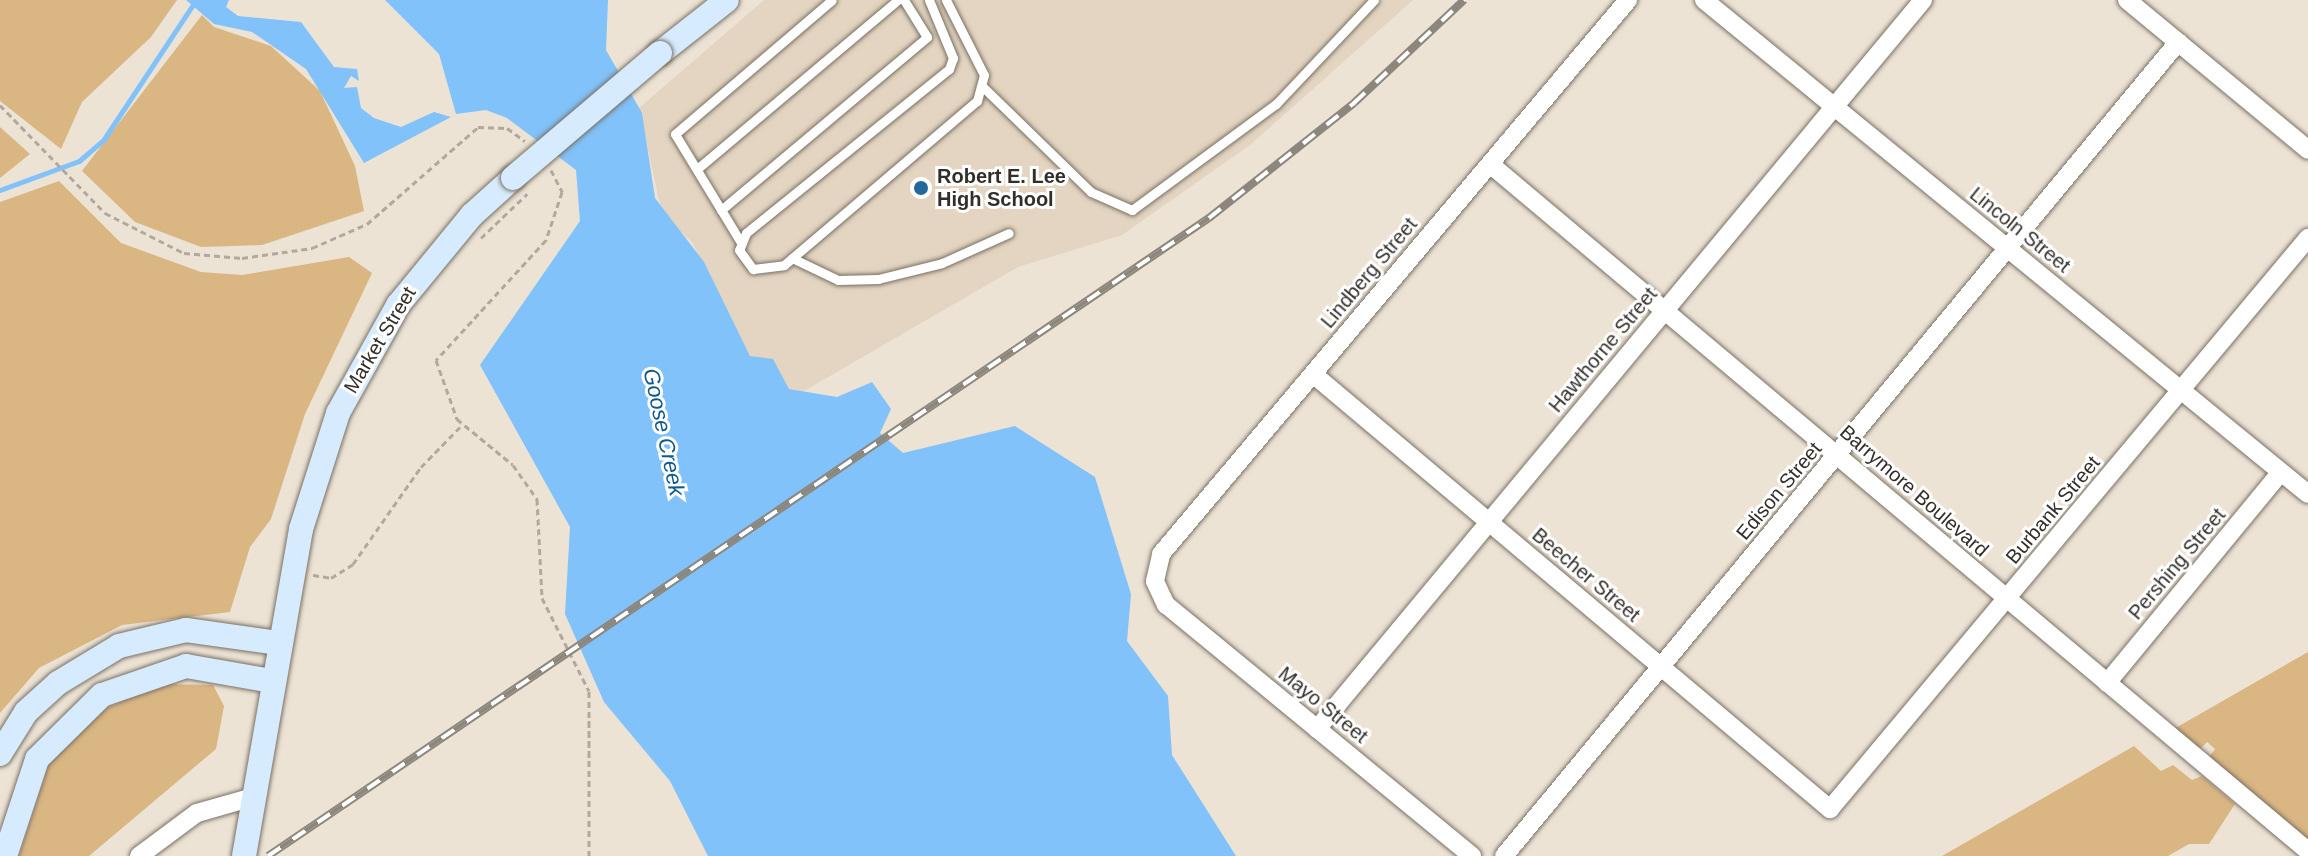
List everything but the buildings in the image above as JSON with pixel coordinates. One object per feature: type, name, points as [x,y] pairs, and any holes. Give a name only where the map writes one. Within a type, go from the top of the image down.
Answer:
[{"type":"main road","name":"Market Street","points":[[244,856],[279,643],[316,471],[364,358],[432,259],[513,178],[727,0]]},
{"type":"main road","points":[[0,754],[26,712],[58,683],[119,646],[186,630],[279,643]]},
{"type":"main road","points":[[5,856],[37,759],[102,695],[186,666],[272,681]]},
{"type":"street","name":"Lindberg Street","points":[[1155,581],[1161,554],[1628,0]]},
{"type":"street","name":"Lincoln Street","points":[[1704,0],[2308,494]]},
{"type":"street","name":"Hawthorne Street","points":[[1317,729],[1923,0]]},
{"type":"street","points":[[2127,0],[2308,150]]},
{"type":"street","name":"Edison Street","points":[[1504,856],[2178,42]]},
{"type":"street","name":"Barrymore Boulevard","points":[[1490,164],[2308,851]]},
{"type":"street","name":"Burbank Street","points":[[1830,809],[2183,392],[2308,238]]},
{"type":"street","name":"Beecher Street","points":[[1313,374],[1830,809]]},
{"type":"street","name":"Pershing Street","points":[[2107,683],[2281,472]]},
{"type":"street","name":"Mayo Street","points":[[1155,581],[1166,605],[1472,856]]},
{"type":"street","points":[[139,856],[197,813],[253,797]]},
{"type":"lane","points":[[832,0],[675,134],[740,241],[753,269],[775,270],[792,258],[984,88]]},
{"type":"lane","points":[[697,169],[898,0]]},
{"type":"lane","points":[[904,0],[927,37]]},
{"type":"lane","points":[[740,241],[949,69],[945,34],[929,0]]},
{"type":"lane","points":[[946,0],[984,88],[1091,192],[1132,210],[1276,104],[1374,0]]},
{"type":"lane","points":[[721,210],[927,37],[945,34]]},
{"type":"lane","points":[[792,258],[838,280],[878,279],[942,263],[1009,233]]},
{"type":"path","points":[[0,105],[39,140],[79,185],[137,233],[184,253],[242,258],[312,248],[367,224],[478,127],[507,128],[533,149]]},
{"type":"path","points":[[541,159],[562,192],[559,217],[436,360],[463,424],[513,465],[537,499],[542,598],[589,691],[589,856]]},
{"type":"path","points":[[476,244],[537,186]]},
{"type":"path","points":[[313,575],[331,578],[353,564],[421,467],[463,424]]},
{"type":"path","points":[[312,585],[316,563]]},
{"type":"shaded area","points":[[0,0],[177,0],[151,37],[82,102],[61,149],[0,101]]},
{"type":"shaded area","name":"Robert E. Lee High School","points":[[764,0],[1413,0],[1250,145],[1122,235],[1018,267],[804,391],[789,389],[773,360],[750,356],[692,242],[662,214],[639,108]]},
{"type":"shaded area","points":[[202,15],[214,27],[271,46],[320,91],[355,166],[364,211],[262,245],[201,247],[135,222],[82,171]]},
{"type":"shaded area","points":[[0,127],[30,154],[0,178]]},
{"type":"shaded area","points":[[59,181],[121,243],[201,272],[242,275],[349,257],[372,273],[305,414],[271,519],[250,547],[230,612],[122,625],[39,668],[0,713],[0,202]]},
{"type":"shaded area","points":[[2308,652],[2308,842],[2209,757],[2215,749],[2207,742],[2200,749],[2172,730]]},
{"type":"shaded area","points":[[161,684],[213,685],[224,706],[216,749],[89,856],[19,856],[51,757],[89,716]]},
{"type":"shaded area","points":[[2134,746],[2161,771],[2173,765],[2192,780],[2202,776],[2235,804],[2209,844],[2189,844],[2168,856],[1942,856]]},
{"type":"water","points":[[186,0],[229,0],[226,7],[238,16],[301,22],[334,67],[357,69],[359,81],[351,76],[344,88],[357,87],[361,108],[374,118],[401,127],[434,112],[451,117],[364,163],[306,69],[252,32],[214,24]]},
{"type":"water","name":"Goose Creek","points":[[385,0],[608,0],[606,50],[642,113],[655,198],[704,262],[750,356],[773,359],[789,389],[837,397],[872,382],[891,409],[880,433],[903,453],[1015,426],[1095,477],[1131,594],[1127,641],[1168,696],[1172,755],[1236,856],[708,856],[670,781],[604,702],[565,614],[570,527],[480,365],[580,221],[576,170],[507,118],[486,110],[456,114],[439,54]]},
{"type":"waterway","points":[[0,190],[79,161],[104,139],[196,0]]},
{"type":"railway","points":[[268,856],[1209,218],[1354,103],[1464,0]]},
{"type":"place","name":"Robert E. Lee High School","points":[[921,188]]}]
